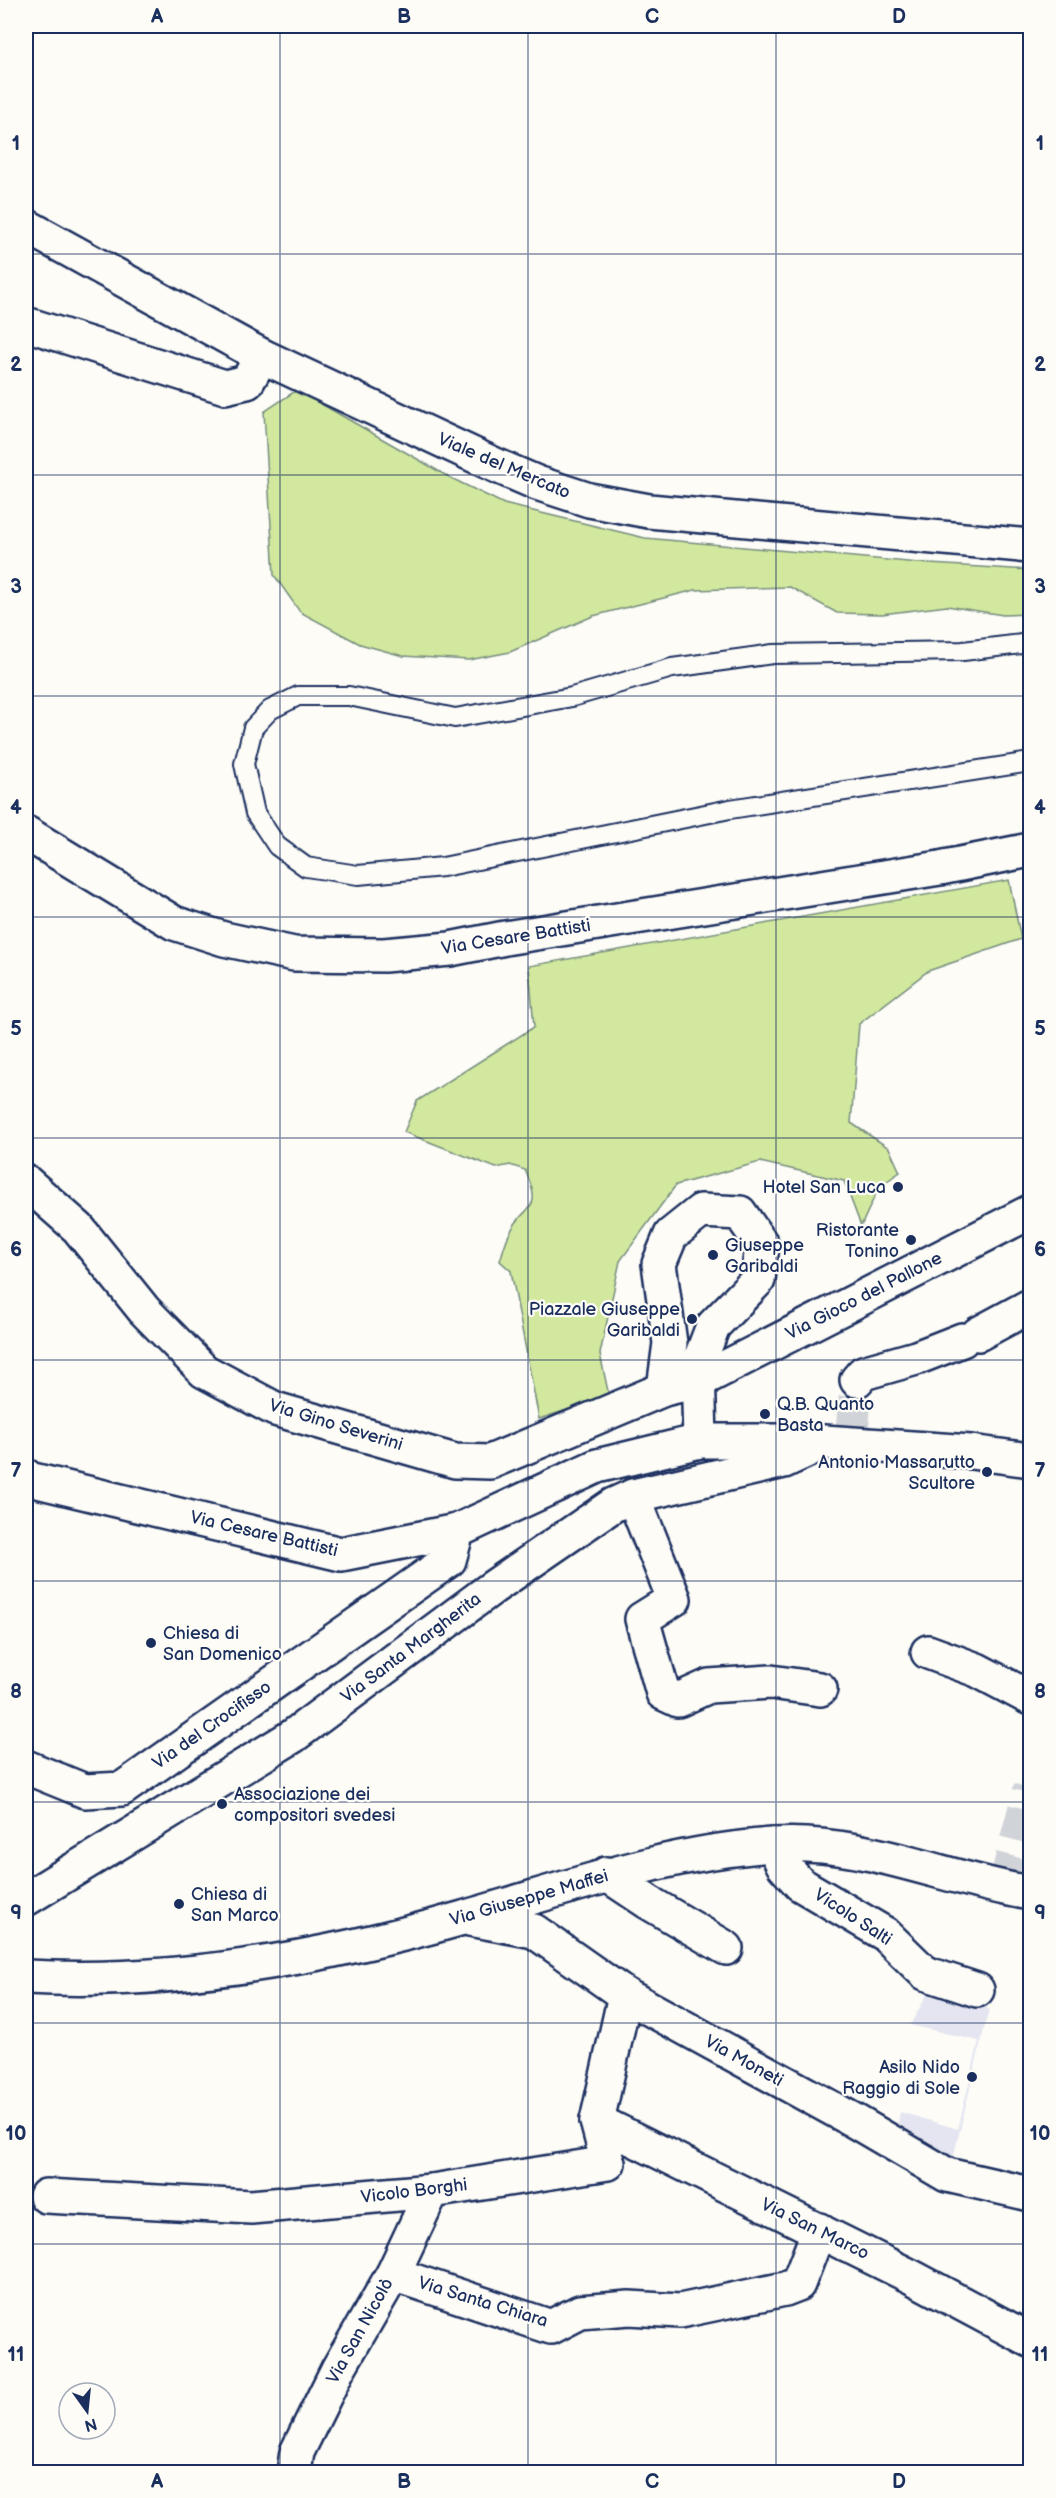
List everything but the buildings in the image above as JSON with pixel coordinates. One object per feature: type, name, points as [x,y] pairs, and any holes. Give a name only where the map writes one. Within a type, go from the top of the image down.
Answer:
[{"type":"street","name":"Viale del Mercato","points":[[26,226],[262,356],[495,465],[537,483],[589,500],[649,511],[1030,546]]},
{"type":"street","points":[[26,324],[225,387],[246,382],[262,356]]},
{"type":"street","name":"Via Cesare Battisti","points":[[26,832],[174,923],[224,939],[294,954],[384,956],[450,949],[505,938],[940,868],[1030,850]]},
{"type":"street","name":"Via Gino Severini","points":[[26,1182],[78,1228],[144,1310],[204,1371],[275,1409],[455,1461],[490,1462],[664,1389]]},
{"type":"street","points":[[685,1444],[699,1381],[699,1365],[713,1326],[758,1280],[762,1245],[740,1213],[701,1211],[671,1235],[659,1264],[670,1342],[664,1389],[699,1381]]},
{"type":"street","name":"Via Gioco del Pallone","points":[[699,1381],[1030,1212]]},
{"type":"street","points":[[857,1380],[863,1372],[916,1358],[970,1337],[1030,1306]]},
{"type":"street","name":"Via Cesare Battisti","points":[[27,1479],[341,1554],[457,1531],[597,1466],[685,1444],[857,1438],[1030,1460]]},
{"type":"street","name":"Via Santa Margherita","points":[[26,1899],[293,1737],[492,1588],[613,1505],[633,1497],[784,1461],[810,1449],[809,1441]]},
{"type":"street","points":[[633,1497],[674,1599],[642,1619],[663,1693],[678,1700],[709,1686],[771,1682],[820,1689]]},
{"type":"street","name":"Via del Crocifisso","points":[[26,1767],[85,1791],[122,1789],[449,1560],[457,1531]]},
{"type":"street","points":[[928,1652],[977,1670],[1030,1698]]},
{"type":"street","name":"Via Giuseppe Maffei","points":[[26,1977],[64,1979],[171,1975],[356,1945],[463,1918],[606,1874],[720,1851],[773,1845],[812,1844],[891,1857],[1030,1893]]},
{"type":"street","name":"Vicolo Salti","points":[[773,1845],[784,1866],[800,1884],[885,1934],[925,1972],[977,1990]]},
{"type":"street","points":[[606,1874],[726,1948]]},
{"type":"street","name":"Via Moneti","points":[[463,1918],[534,1931],[625,1995],[853,2120],[947,2175],[1030,2194]]},
{"type":"street","name":"Vicolo Borghi","points":[[46,2196],[251,2207],[432,2191],[608,2163],[597,2121],[625,1995]]},
{"type":"street","name":"Via San Marco","points":[[597,2121],[912,2277],[1030,2340]]},
{"type":"street","name":"Via San Nicolò","points":[[294,2472],[297,2452],[338,2369],[393,2274],[432,2191]]},
{"type":"street","name":"Via Santa Chiara","points":[[393,2274],[551,2327],[580,2312],[629,2308],[680,2311],[785,2289],[798,2284],[819,2230]]},
{"type":"lane","points":[[1030,643],[963,651],[773,654],[672,668],[572,697],[455,718],[349,696],[298,696],[270,710],[253,729],[244,764],[255,813],[277,846],[306,867],[358,875],[443,867],[730,809],[1030,762]]},
{"type":"shaded area","name":"Asilo Nido Raggio di Sole","points":[[930,1989],[989,2009],[952,2163],[897,2128],[900,2112],[958,2129],[979,2041],[910,2025]]},
{"type":"green space","points":[[297,390],[447,476],[504,504],[645,538],[930,564],[1030,570],[1030,614],[1003,615],[947,606],[882,614],[837,613],[790,587],[695,590],[593,616],[510,652],[469,660],[403,656],[360,644],[300,612],[274,575],[264,412]]},
{"type":"green space","points":[[1009,880],[1021,939],[928,971],[859,1024],[851,1123],[889,1148],[900,1172],[879,1187],[861,1226],[844,1181],[760,1162],[676,1185],[620,1261],[600,1354],[609,1396],[539,1419],[511,1271],[500,1261],[505,1243],[515,1223],[533,1201],[531,1184],[525,1170],[510,1165],[496,1168],[404,1132],[417,1101],[534,1027],[529,966]]},
{"type":"tunnel","points":[[852,1430],[857,1380]]},
{"type":"tunnel","points":[[1004,1888],[1030,1788]]},
{"type":"place","name":"Hotel San Luca","points":[[898,1187]]},
{"type":"place","name":"Ristorante Tonino","points":[[911,1240]]},
{"type":"place","name":"Giuseppe Garibaldi","points":[[713,1255]]},
{"type":"place","name":"Piazzale Giuseppe Garibaldi","points":[[692,1319]]},
{"type":"place","name":"Q.B. Quanto Basta","points":[[765,1414]]},
{"type":"place","name":"Antonio Massarutto Scultore","points":[[987,1472]]},
{"type":"place","name":"Chiesa di San Domenico","points":[[151,1643]]},
{"type":"place","name":"Associazione dei compositori svedesi","points":[[222,1804]]},
{"type":"place","name":"Chiesa di San Marco","points":[[179,1904]]},
{"type":"place","name":"Asilo Nido Raggio di Sole","points":[[972,2077]]}]
